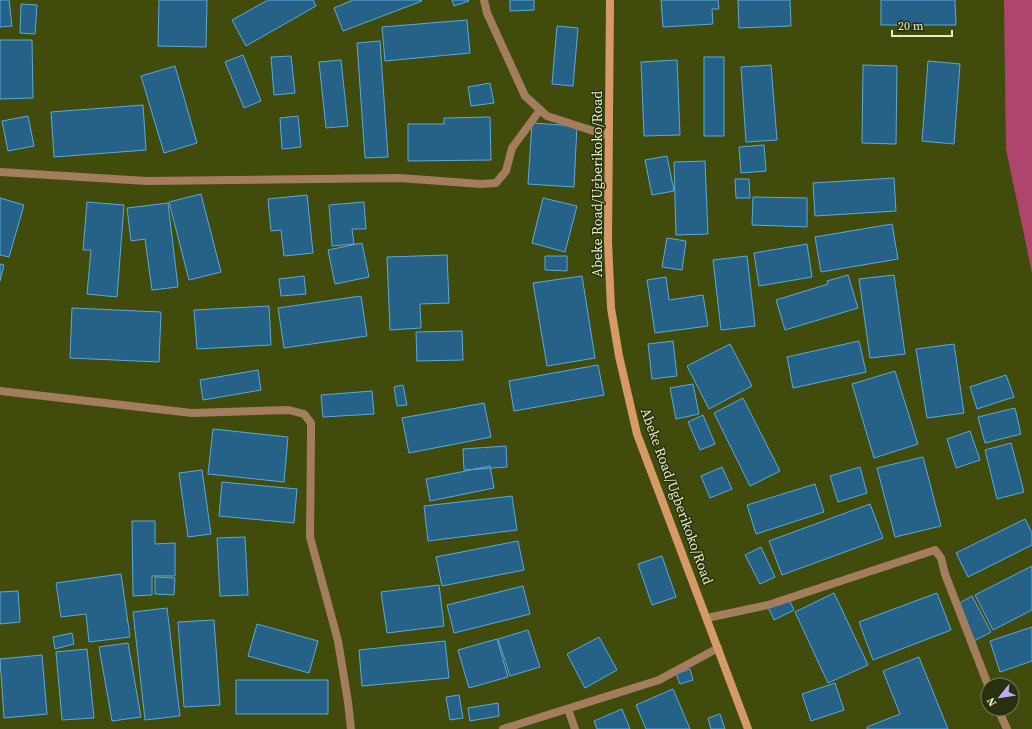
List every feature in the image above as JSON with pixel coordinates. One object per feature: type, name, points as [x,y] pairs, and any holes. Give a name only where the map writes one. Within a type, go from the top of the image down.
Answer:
[{"type":"street","points":[[484,0],[487,13],[525,96],[546,116],[609,136]]},
{"type":"street","name":"Abeke Road/Ugberikoko/Road","points":[[610,0],[608,242],[611,308],[619,356],[638,434],[748,729]]},
{"type":"street","points":[[0,172],[147,181],[399,178],[481,184],[496,183],[506,171],[512,148],[540,110]]},
{"type":"street","points":[[0,391],[192,413],[289,410],[304,414],[311,422],[310,537],[338,641],[351,729]]},
{"type":"street","points":[[707,618],[768,605],[935,550],[941,558],[947,581],[985,677]]},
{"type":"street","points":[[503,729],[568,710],[659,680],[718,648]]},
{"type":"street","points":[[568,710],[575,729]]},
{"type":"street","points":[[1002,717],[1007,729]]},
{"type":"shaded area","points":[[1004,0],[1032,0],[1032,273],[1006,149]]},
{"type":"building","points":[[0,0],[9,0],[12,26],[0,27]]},
{"type":"building","points":[[159,0],[207,0],[206,47],[158,46]]},
{"type":"building","points":[[268,0],[313,0],[316,6],[246,46],[232,20]]},
{"type":"building","points":[[353,0],[422,1],[343,31],[334,8]]},
{"type":"building","points":[[452,0],[468,0],[469,1],[454,6]]},
{"type":"building","points":[[510,0],[534,0],[534,10],[510,11]]},
{"type":"building","points":[[661,0],[718,0],[719,9],[712,9],[713,24],[663,27]]},
{"type":"building","points":[[738,0],[790,0],[791,26],[739,28]]},
{"type":"building","points":[[881,0],[955,0],[956,25],[881,25]]},
{"type":"building","points":[[21,4],[37,5],[35,34],[20,33]]},
{"type":"building","points":[[467,20],[470,53],[385,61],[382,27]]},
{"type":"building","points":[[557,26],[578,28],[573,86],[552,84]]},
{"type":"building","points":[[0,40],[32,40],[33,98],[0,99]]},
{"type":"building","points":[[380,41],[388,157],[365,158],[357,43]]},
{"type":"building","points":[[243,55],[261,101],[244,108],[225,62]]},
{"type":"building","points":[[291,56],[295,93],[274,95],[271,57]]},
{"type":"building","points":[[704,57],[724,57],[724,136],[704,136]]},
{"type":"building","points":[[341,60],[348,126],[326,128],[319,62]]},
{"type":"building","points":[[677,60],[680,135],[644,136],[641,62]]},
{"type":"building","points":[[928,61],[960,64],[954,144],[922,141]]},
{"type":"building","points":[[771,65],[777,140],[746,142],[741,67]]},
{"type":"building","points":[[863,65],[897,66],[896,144],[862,143]]},
{"type":"building","points":[[175,66],[197,143],[164,153],[141,76]]},
{"type":"building","points":[[490,83],[494,103],[471,106],[468,87]]},
{"type":"building","points":[[143,105],[146,150],[54,157],[51,112]]},
{"type":"building","points":[[28,116],[34,146],[8,151],[2,121]]},
{"type":"building","points":[[298,116],[301,147],[282,149],[280,118]]},
{"type":"building","points":[[490,117],[491,160],[408,161],[408,124],[444,124],[444,118]]},
{"type":"building","points":[[532,123],[577,126],[574,187],[528,184]]},
{"type":"building","points":[[764,145],[766,171],[741,173],[739,147]]},
{"type":"building","points":[[667,156],[674,191],[652,195],[645,160]]},
{"type":"building","points":[[705,161],[708,234],[676,235],[674,162]]},
{"type":"building","points":[[894,178],[896,211],[815,216],[813,183]]},
{"type":"building","points":[[735,179],[749,179],[750,198],[736,198]]},
{"type":"building","points":[[201,194],[221,272],[189,280],[169,202]]},
{"type":"building","points":[[307,195],[313,253],[284,256],[281,230],[271,231],[268,199]]},
{"type":"building","points":[[753,197],[807,198],[807,227],[752,225]]},
{"type":"building","points":[[0,198],[24,205],[9,257],[0,255]]},
{"type":"building","points":[[543,198],[577,206],[565,252],[532,243]]},
{"type":"building","points":[[87,202],[124,205],[117,297],[87,294],[91,250],[83,250]]},
{"type":"building","points":[[364,202],[366,229],[352,229],[354,244],[332,246],[329,205]]},
{"type":"building","points":[[168,203],[178,287],[152,290],[145,239],[131,241],[127,208]]},
{"type":"building","points":[[892,224],[898,259],[821,272],[815,237]]},
{"type":"building","points":[[667,238],[686,241],[682,270],[662,267]]},
{"type":"building","points":[[362,243],[369,277],[335,284],[328,250]]},
{"type":"building","points":[[807,244],[812,277],[759,286],[754,253]]},
{"type":"building","points":[[447,255],[449,303],[420,304],[421,328],[390,330],[387,257]]},
{"type":"building","points":[[545,256],[567,256],[567,271],[545,270]]},
{"type":"building","points":[[747,256],[755,326],[721,330],[713,260]]},
{"type":"building","points":[[0,264],[4,265],[0,281]]},
{"type":"building","points":[[848,275],[858,308],[785,330],[776,300],[828,284],[827,281]]},
{"type":"building","points":[[894,275],[905,354],[870,358],[859,279]]},
{"type":"building","points":[[304,276],[306,294],[281,296],[279,279]]},
{"type":"building","points":[[582,276],[595,358],[547,366],[533,283]]},
{"type":"building","points":[[666,277],[669,300],[703,295],[708,326],[655,333],[647,280]]},
{"type":"building","points":[[361,296],[367,336],[284,348],[278,308]]},
{"type":"building","points":[[269,306],[271,345],[197,349],[194,310]]},
{"type":"building","points":[[72,308],[161,312],[159,362],[70,358]]},
{"type":"building","points":[[462,331],[463,360],[417,361],[416,332]]},
{"type":"building","points":[[673,341],[677,376],[652,379],[648,344]]},
{"type":"building","points":[[859,341],[866,372],[793,388],[787,357]]},
{"type":"building","points":[[730,344],[752,386],[709,409],[687,366]]},
{"type":"building","points":[[954,344],[964,413],[927,418],[916,349]]},
{"type":"building","points":[[598,365],[604,395],[514,411],[509,381]]},
{"type":"building","points":[[258,370],[261,390],[203,400],[200,380]]},
{"type":"building","points":[[895,371],[918,444],[874,458],[852,384]]},
{"type":"building","points":[[1006,375],[1014,397],[977,409],[970,387]]},
{"type":"building","points":[[693,384],[699,414],[676,419],[670,388]]},
{"type":"building","points":[[403,385],[407,405],[397,406],[394,387]]},
{"type":"building","points":[[372,391],[374,414],[323,417],[321,395]]},
{"type":"building","points":[[743,398],[780,471],[750,486],[714,413]]},
{"type":"building","points":[[484,403],[491,437],[409,453],[402,418]]},
{"type":"building","points":[[1015,408],[1021,434],[985,443],[978,417]]},
{"type":"building","points":[[703,415],[715,444],[700,450],[688,422]]},
{"type":"building","points":[[213,429],[288,437],[284,482],[208,474]]},
{"type":"building","points":[[970,431],[980,460],[956,468],[947,439]]},
{"type":"building","points":[[1011,443],[1024,492],[997,499],[985,450]]},
{"type":"building","points":[[506,446],[507,467],[464,470],[463,449]]},
{"type":"building","points":[[923,457],[941,526],[895,537],[877,468]]},
{"type":"building","points":[[490,466],[494,488],[430,501],[426,479]]},
{"type":"building","points":[[722,467],[732,489],[710,498],[701,476]]},
{"type":"building","points":[[860,467],[867,493],[838,502],[830,476]]},
{"type":"building","points":[[202,470],[211,534],[188,537],[179,473]]},
{"type":"building","points":[[222,482],[297,489],[294,523],[219,516]]},
{"type":"building","points":[[815,484],[824,512],[756,534],[747,505]]},
{"type":"building","points":[[512,496],[517,530],[428,541],[424,506]]},
{"type":"building","points":[[870,504],[883,538],[782,575],[769,541]]},
{"type":"building","points":[[1025,519],[1032,533],[1032,545],[968,577],[956,553]]},
{"type":"building","points":[[132,521],[155,521],[155,544],[175,543],[175,576],[152,576],[152,595],[133,596]]},
{"type":"building","points":[[245,537],[248,595],[220,596],[217,538]]},
{"type":"building","points":[[518,541],[524,570],[442,586],[436,557]]},
{"type":"building","points":[[761,547],[775,577],[760,584],[745,555]]},
{"type":"building","points":[[662,556],[676,597],[652,605],[638,564]]},
{"type":"building","points":[[1032,566],[1032,610],[993,630],[975,595]]},
{"type":"building","points":[[121,574],[130,637],[89,642],[86,614],[61,617],[56,583]]},
{"type":"building","points":[[155,577],[175,578],[174,595],[155,594]]},
{"type":"building","points":[[439,585],[444,626],[387,633],[381,592]]},
{"type":"building","points":[[523,586],[530,614],[454,633],[447,605]]},
{"type":"building","points":[[18,591],[20,622],[0,624],[0,592]]},
{"type":"building","points":[[834,593],[868,665],[828,683],[795,612]]},
{"type":"building","points":[[937,593],[951,630],[873,660],[859,622]]},
{"type":"building","points":[[972,596],[991,632],[974,641],[956,605]]},
{"type":"building","points":[[788,597],[794,610],[774,620],[768,607]]},
{"type":"building","points":[[167,608],[180,716],[145,720],[133,612]]},
{"type":"building","points":[[214,620],[220,705],[184,707],[178,622]]},
{"type":"building","points":[[257,624],[318,641],[309,673],[248,656]]},
{"type":"building","points":[[1032,627],[1032,661],[1000,672],[990,641]]},
{"type":"building","points":[[528,630],[540,667],[510,676],[498,639]]},
{"type":"building","points":[[72,633],[74,644],[55,649],[53,637]]},
{"type":"building","points":[[599,637],[617,670],[585,688],[567,654]]},
{"type":"building","points":[[497,639],[508,677],[469,688],[458,650]]},
{"type":"building","points":[[445,641],[449,678],[362,686],[359,650]]},
{"type":"building","points":[[128,643],[141,717],[112,721],[99,647]]},
{"type":"building","points":[[87,649],[94,718],[62,720],[56,652]]},
{"type":"building","points":[[42,655],[47,714],[4,718],[0,659]]},
{"type":"building","points":[[919,657],[948,729],[867,729],[867,727],[900,714],[883,671]]},
{"type":"building","points":[[690,669],[693,680],[680,684],[676,674]]},
{"type":"building","points":[[236,680],[328,680],[328,714],[236,714]]},
{"type":"building","points":[[835,683],[844,710],[811,721],[802,694]]},
{"type":"building","points":[[673,689],[690,729],[646,729],[636,705]]},
{"type":"building","points":[[459,695],[463,718],[450,720],[446,697]]},
{"type":"building","points":[[498,703],[499,716],[470,721],[468,708]]},
{"type":"building","points":[[622,709],[630,729],[597,729],[594,721]]},
{"type":"building","points":[[720,714],[725,729],[711,729],[708,718]]}]
